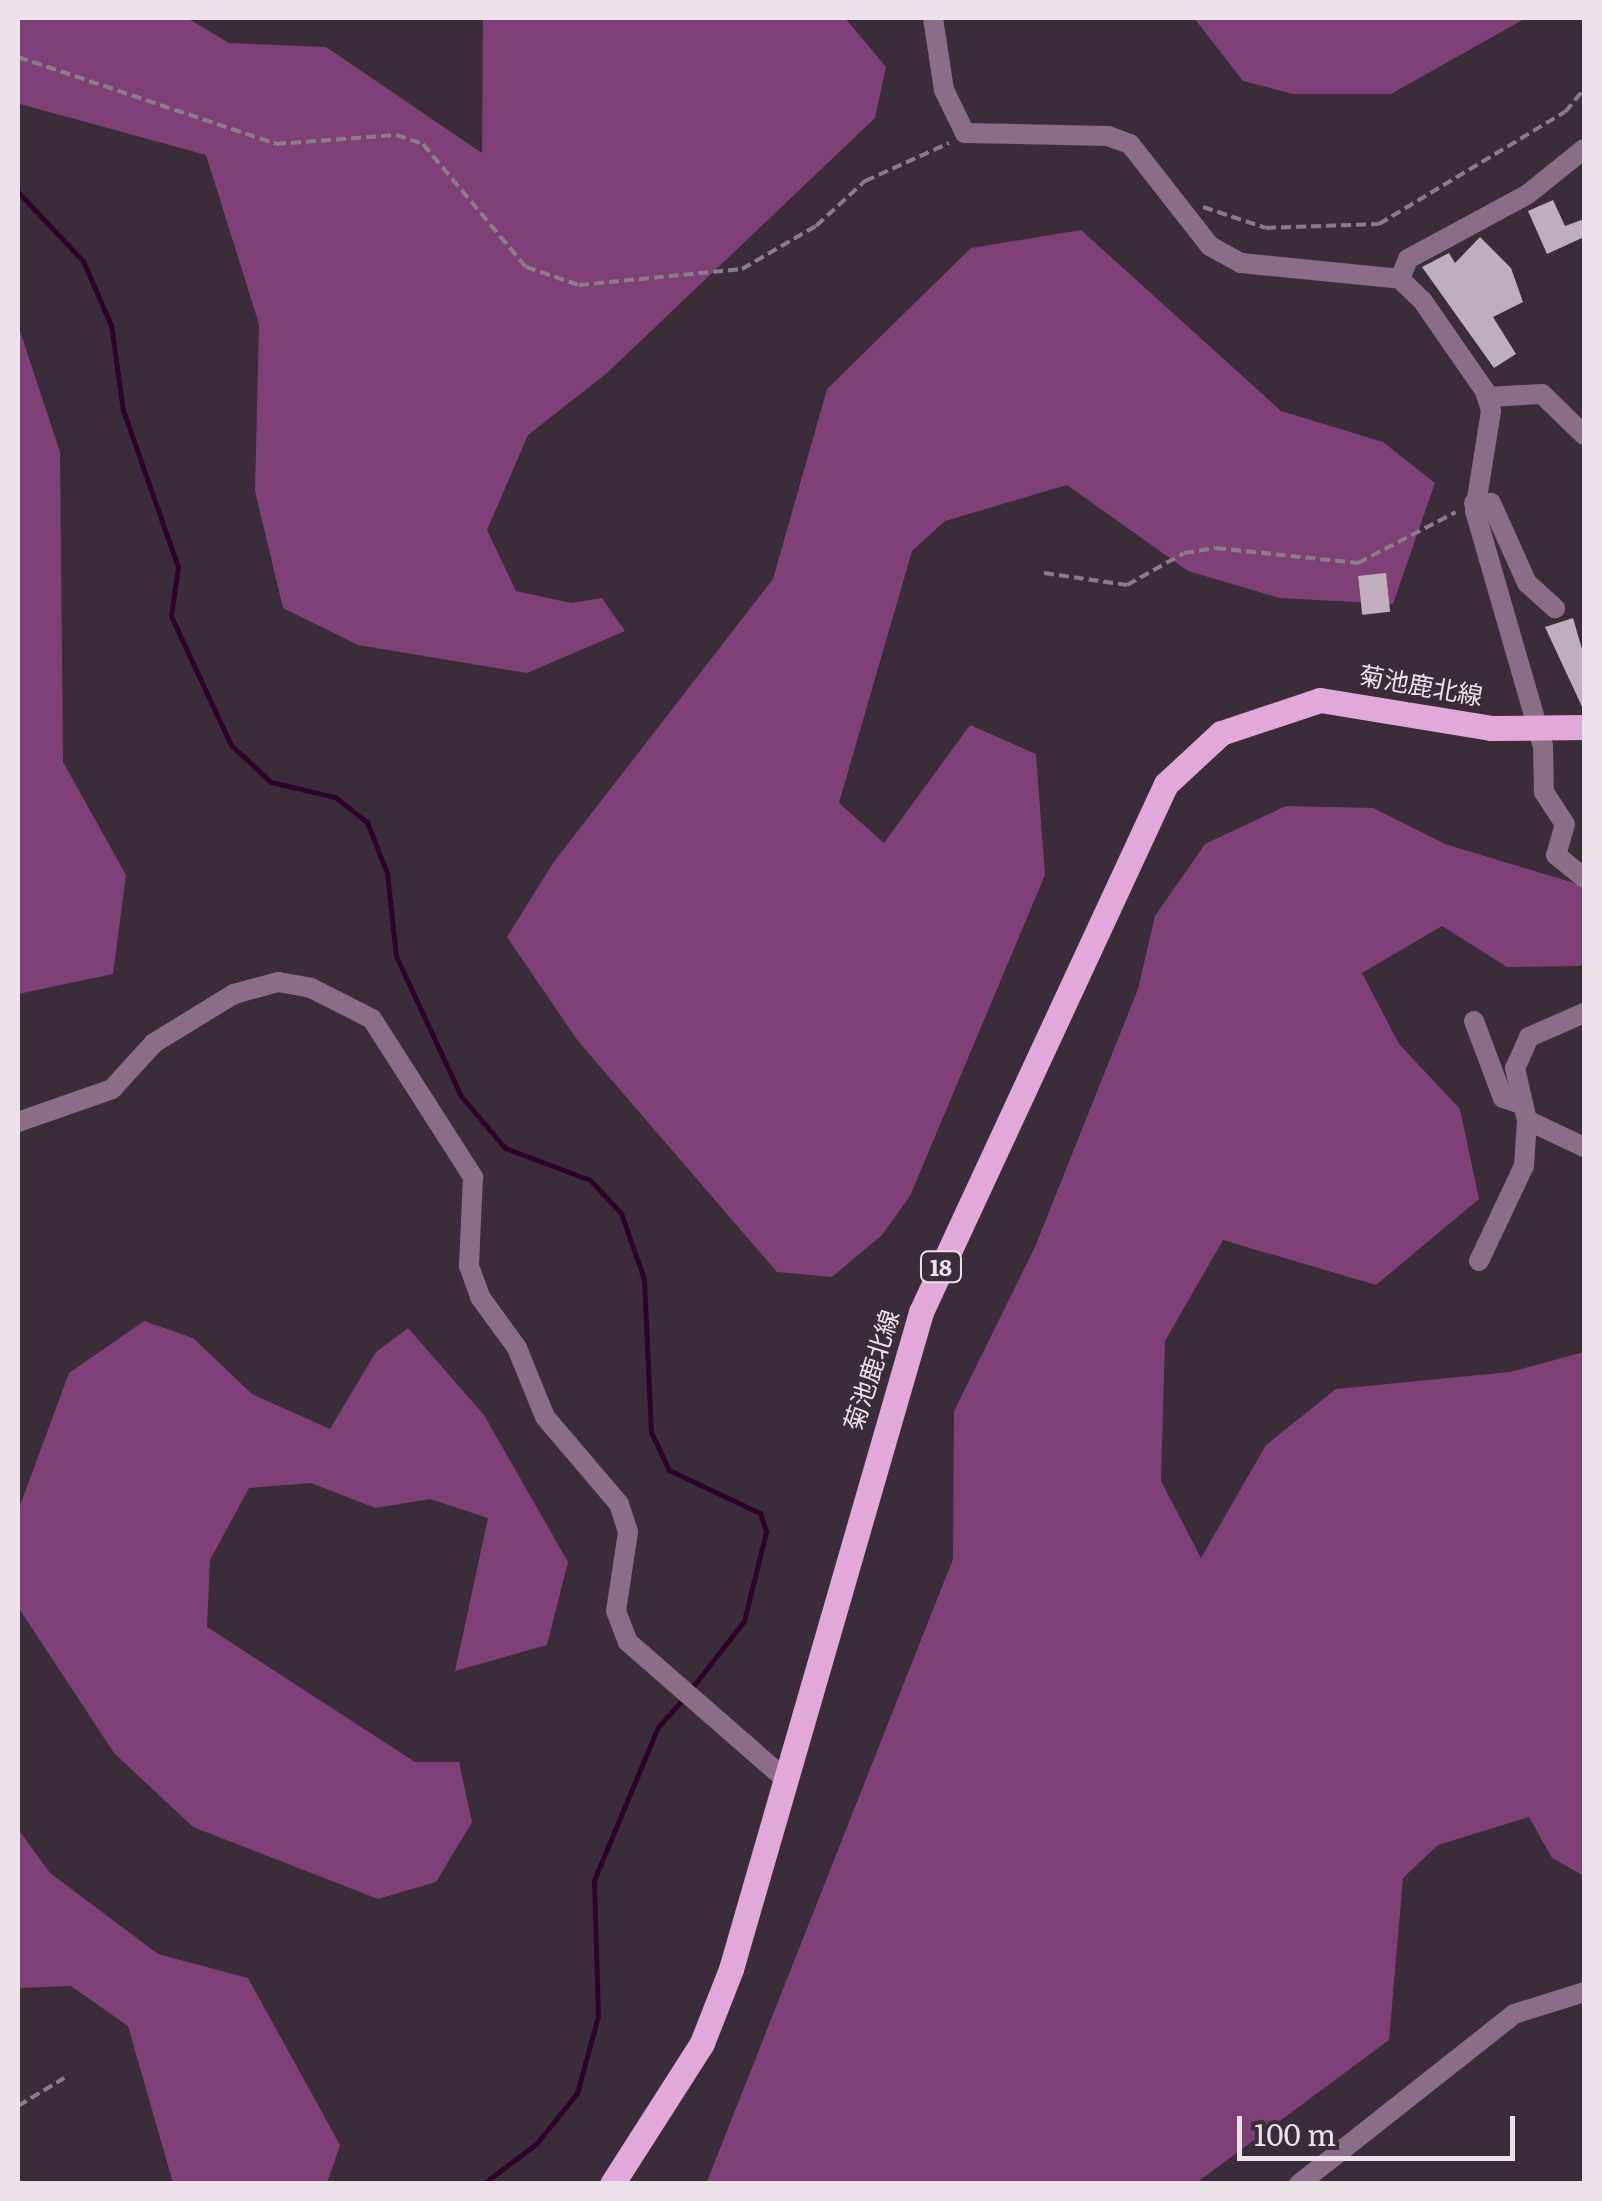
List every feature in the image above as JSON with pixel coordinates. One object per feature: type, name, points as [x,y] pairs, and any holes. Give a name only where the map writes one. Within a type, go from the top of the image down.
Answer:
[{"type":"main road","name":"菊池鹿北線","points":[[612,2184],[702,2043],[921,1312],[1166,784],[1221,733],[1320,700],[1537,730],[1584,727]]},
{"type":"street","points":[[933,18],[944,90],[965,134],[1108,136],[1130,144],[1210,246],[1240,263],[1400,278],[1487,398],[1474,503],[1537,730],[1544,792],[1564,824],[1556,855],[1584,878]]},
{"type":"street","points":[[1400,278],[1408,259],[1528,194],[1584,148]]},
{"type":"street","points":[[1487,398],[1542,394],[1584,435]]},
{"type":"street","points":[[1474,503],[1490,503],[1527,583],[1556,608]]},
{"type":"street","points":[[18,1122],[112,1089],[154,1043],[234,994],[278,982],[311,988],[372,1019],[473,1177],[468,1266],[480,1297],[516,1348],[545,1417],[619,1504],[628,1532],[616,1611],[628,1642],[784,1778]]},
{"type":"street","points":[[1479,1261],[1524,1166],[1523,1112],[1515,1068],[1529,1037],[1584,1014]]},
{"type":"street","points":[[1474,1021],[1503,1098],[1584,1147]]},
{"type":"street","points":[[1299,2184],[1514,2014],[1584,1992]]},
{"type":"path","points":[[18,57],[276,144],[396,135],[423,144],[526,267],[579,285],[742,270],[816,226],[865,182],[965,134]]},
{"type":"path","points":[[1186,215],[1210,208],[1266,228],[1379,224],[1565,112],[1584,89]]},
{"type":"path","points":[[1044,572],[1127,584],[1184,552],[1216,548],[1358,563],[1474,503]]},
{"type":"path","points":[[18,2106],[64,2078]]},
{"type":"shaded area","points":[[18,18],[187,18],[229,43],[326,47],[482,153],[483,18],[845,18],[886,67],[875,118],[607,373],[528,435],[487,530],[516,591],[571,603],[602,598],[625,631],[527,673],[358,645],[283,608],[255,491],[259,324],[206,155],[20,104]]},
{"type":"shaded area","points":[[1194,18],[1526,18],[1391,94],[1293,94],[1243,81]]},
{"type":"shaded area","points":[[1081,230],[1281,411],[1383,442],[1435,483],[1393,604],[1280,598],[1188,571],[1067,485],[945,521],[912,551],[839,803],[884,843],[970,725],[1036,754],[1045,875],[910,1196],[882,1235],[832,1277],[777,1272],[578,1041],[507,937],[553,863],[773,579],[827,389],[971,248]]},
{"type":"shaded area","points":[[18,325],[60,452],[63,762],[126,875],[113,974],[18,994]]},
{"type":"shaded area","points":[[1286,806],[1373,808],[1445,844],[1584,886],[1584,955],[1581,966],[1507,967],[1442,926],[1362,973],[1399,1044],[1460,1109],[1479,1199],[1376,1285],[1223,1240],[1165,1341],[1161,1481],[1201,1558],[1266,1445],[1336,1389],[1510,1372],[1584,1352],[1584,1876],[1552,1858],[1529,1817],[1438,1845],[1403,1878],[1389,2040],[1196,2183],[706,2184],[953,1559],[954,1411],[1035,1247],[1138,989],[1155,916],[1205,844]]},
{"type":"shaded area","points":[[144,1321],[193,1338],[252,1394],[330,1429],[376,1352],[408,1328],[484,1415],[568,1562],[547,1645],[455,1671],[488,1518],[430,1499],[375,1508],[311,1483],[249,1488],[210,1560],[207,1627],[415,1762],[459,1762],[472,1822],[436,1882],[378,1899],[193,1827],[114,1753],[18,1607],[18,1511],[69,1373]]},
{"type":"shaded area","points":[[18,1829],[50,1873],[158,1954],[248,1978],[340,2145],[327,2183],[173,2183],[128,2026],[71,1986],[18,1988]]},
{"type":"building","points":[[1553,200],[1565,226],[1584,219],[1584,237],[1547,254],[1528,211]]},
{"type":"building","points":[[1480,237],[1511,268],[1523,302],[1493,317],[1516,354],[1494,368],[1422,267],[1449,253],[1455,263]]},
{"type":"building","points":[[1386,573],[1390,612],[1362,615],[1358,576]]},
{"type":"building","points":[[1573,618],[1584,656],[1584,711],[1545,627]]},
{"type":"waterway","points":[[18,192],[83,261],[111,325],[123,410],[178,567],[171,616],[231,745],[271,782],[335,797],[367,822],[387,873],[396,956],[461,1096],[505,1148],[590,1180],[621,1213],[644,1279],[651,1432],[669,1470],[760,1513],[766,1532],[744,1621],[691,1689]]},
{"type":"waterway","points":[[483,2184],[537,2143],[577,2093],[598,2016],[594,1880],[658,1727],[684,1698]]}]
